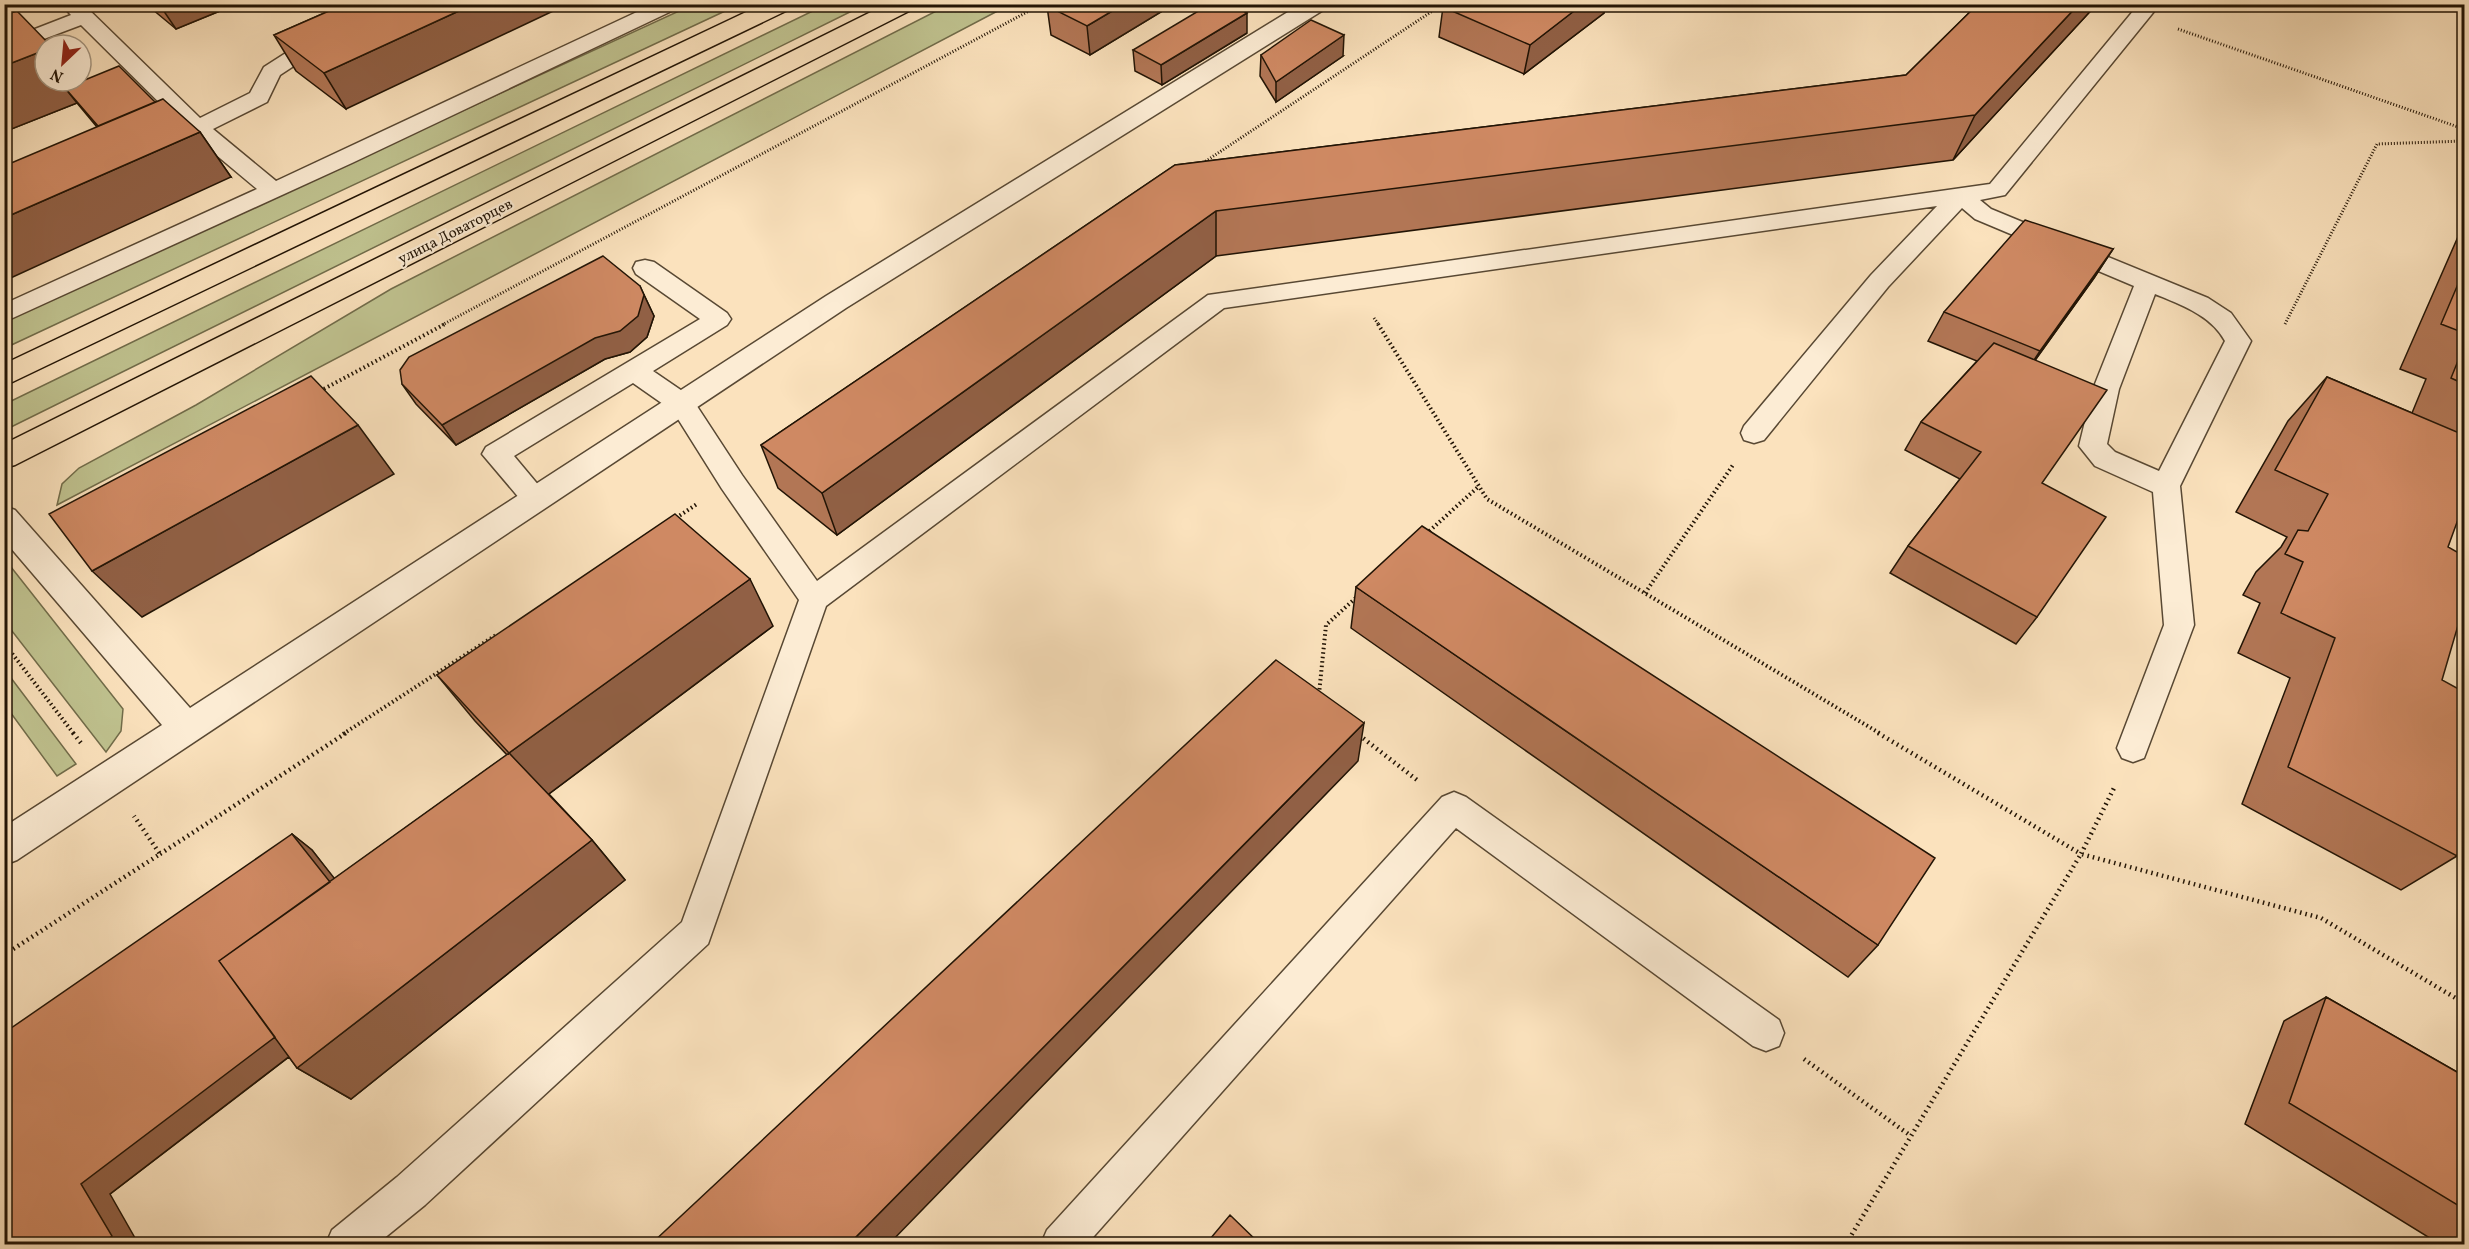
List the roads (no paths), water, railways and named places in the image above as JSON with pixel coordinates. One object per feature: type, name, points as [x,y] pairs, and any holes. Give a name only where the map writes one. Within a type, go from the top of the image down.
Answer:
[{"type":"main road","points":[[4,375],[782,4]]},
{"type":"main road","name":"улица Доваторцев","points":[[4,457],[904,4]]},
{"type":"street","points":[[4,848],[836,302],[1317,4]]},
{"type":"street","points":[[4,519],[186,728]]},
{"type":"lane","points":[[198,128],[259,97],[271,71],[337,29],[345,4]]},
{"type":"lane","points":[[4,314],[671,4]]},
{"type":"lane","points":[[346,1245],[411,1191],[696,932],[814,598],[1217,301],[1997,190],[2145,10]]},
{"type":"lane","points":[[4,48],[78,11],[198,128],[273,190]]},
{"type":"lane","points":[[1961,195],[1983,213],[2219,314],[2232,328],[2238,341],[2166,486],[2180,625],[2133,748]]},
{"type":"lane","points":[[1754,433],[1886,274],[1925,230],[1961,195]]},
{"type":"lane","points":[[536,499],[495,454],[718,319],[645,268]]},
{"type":"lane","points":[[2148,282],[2106,389],[2093,446],[2105,459],[2166,486]]},
{"type":"lane","points":[[634,371],[682,404],[732,482],[814,598]]},
{"type":"lane","points":[[1061,1245],[1454,807],[1766,1033]]}]
